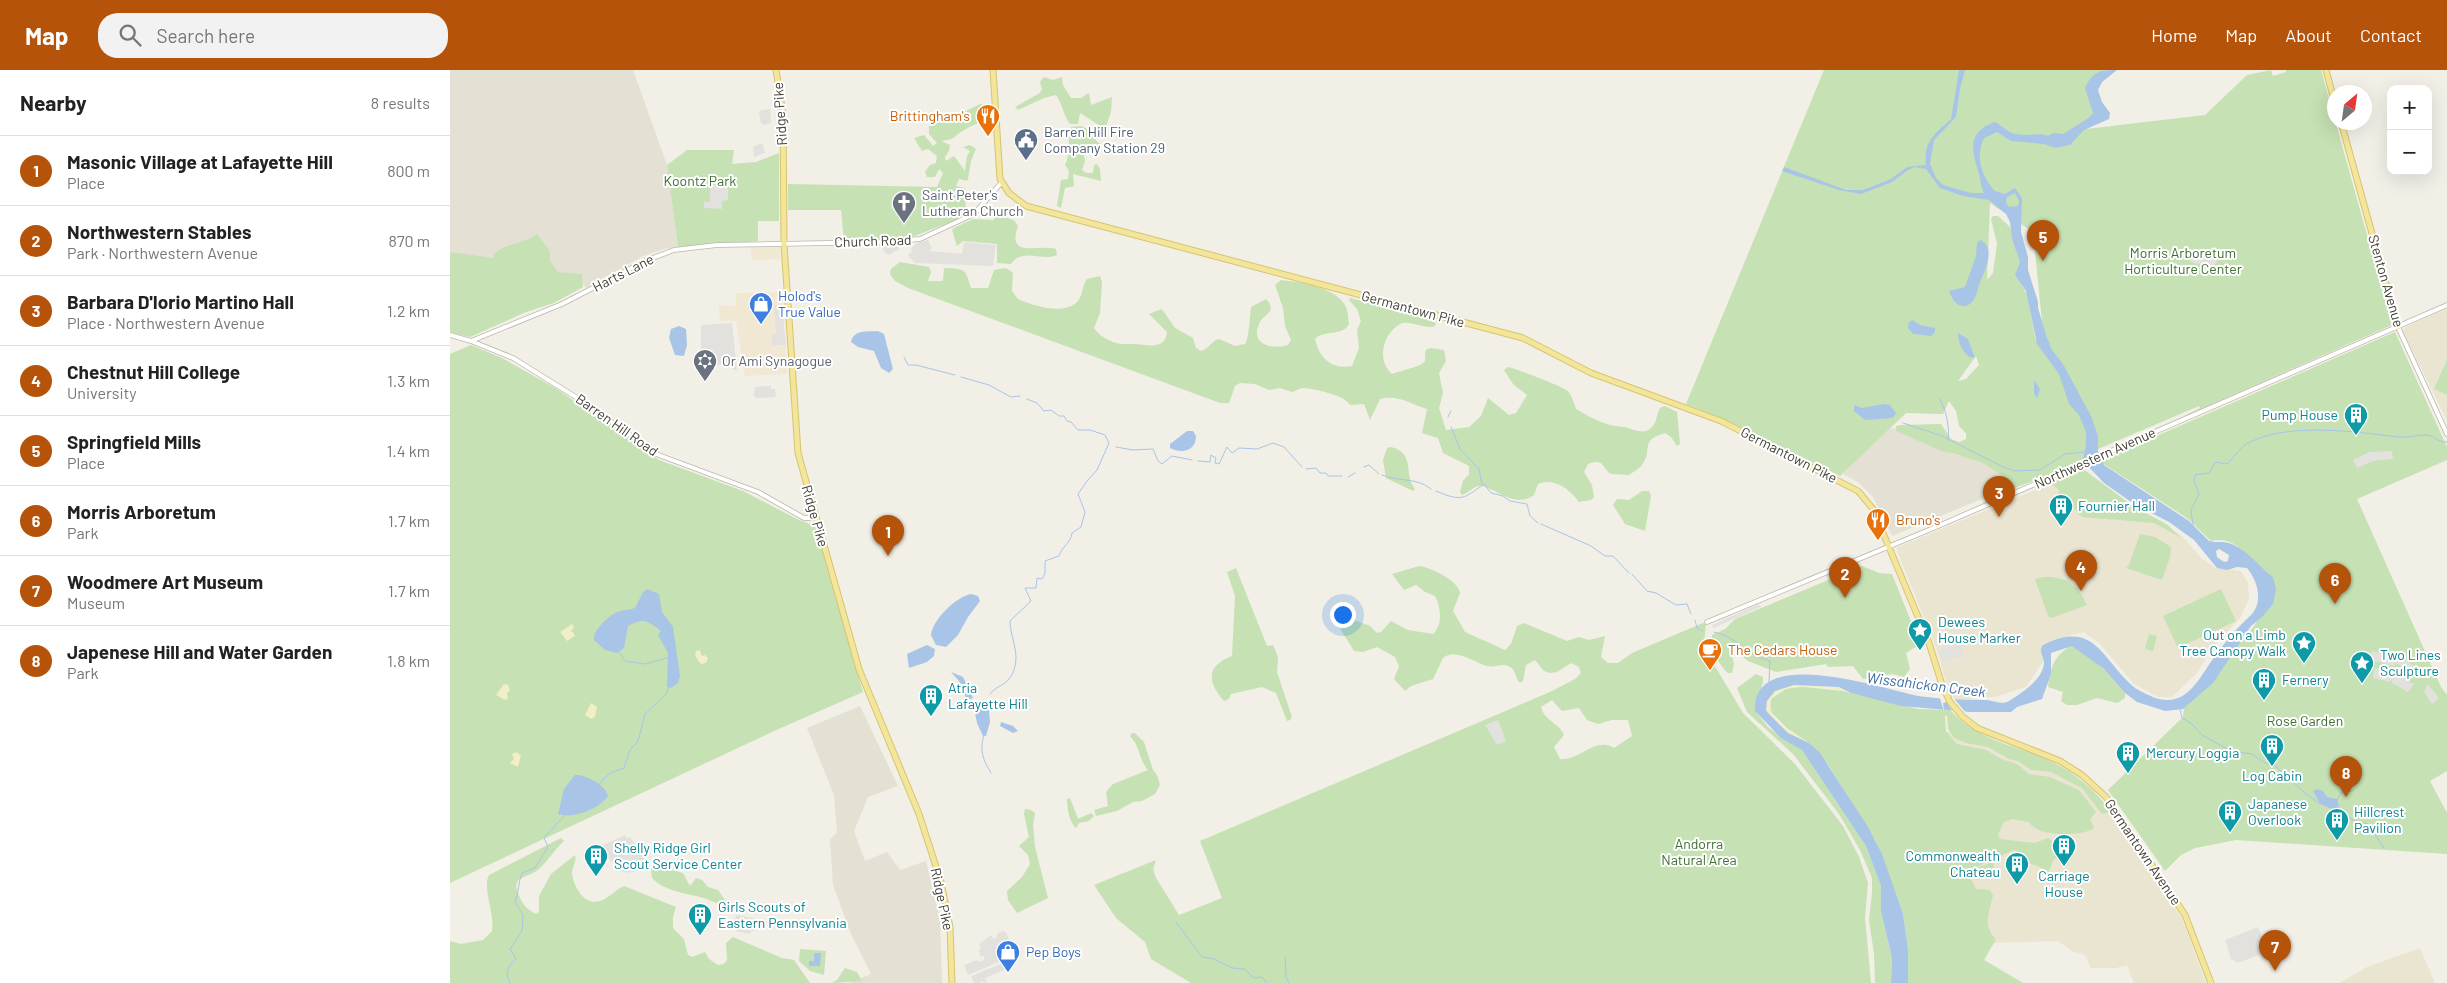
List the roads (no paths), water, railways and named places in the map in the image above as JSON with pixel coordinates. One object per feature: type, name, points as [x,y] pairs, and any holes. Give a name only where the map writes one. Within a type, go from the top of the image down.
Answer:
[{"type":"main road","name":"Ridge Pike","points":[[776,70],[783,114],[784,244],[797,446],[859,670],[928,842],[948,911],[952,983]]},
{"type":"main road","points":[[993,70],[1001,182]]},
{"type":"main road","points":[[2326,70],[2330,85]]},
{"type":"main road","name":"Stenton Avenue","points":[[2343,130],[2398,326]]},
{"type":"main road","name":"Germantown Pike","points":[[1001,182],[1017,200],[1035,209],[1528,340],[1591,373],[1721,420],[1852,487],[1862,494],[1871,506],[1889,547]]},
{"type":"main road","name":"Germantown Avenue","points":[[1889,547],[1936,663],[1947,696],[1968,722],[1986,733],[2060,761],[2088,780],[2106,797],[2185,915],[2211,983]]},
{"type":"street","name":"Church Road","points":[[784,244],[882,242],[920,238],[974,214],[1001,182]]},
{"type":"street","name":"Harts Lane","points":[[471,341],[562,304],[645,261],[667,252],[717,246],[784,244]]},
{"type":"street","name":"Northwestern Avenue","points":[[1707,622],[1889,547],[2447,306]]},
{"type":"street","name":"Stenton Avenue","points":[[2398,326],[2447,434]]},
{"type":"street","name":"Barren Hill Road","points":[[450,335],[471,341],[513,358],[587,404],[656,454],[758,492],[804,518],[816,518]]},
{"type":"water","points":[[1959,70],[1965,70],[1956,117],[1934,140],[1930,164],[1936,178],[1943,185],[1971,193],[1984,193],[1973,150],[1975,137],[1979,131],[1995,122],[2016,134],[2048,136],[2053,133],[2064,134],[2093,113],[2085,88],[2091,78],[2102,71],[2117,70],[2102,82],[2098,90],[2102,102],[2110,113],[2109,119],[2084,130],[2070,145],[2055,148],[2044,144],[2011,141],[1997,132],[1984,138],[1980,152],[1981,166],[1986,179],[1995,191],[2005,194],[2015,188],[2022,198],[2021,232],[2028,257],[2028,270],[2046,335],[2052,350],[2063,364],[2091,416],[2098,436],[2098,451],[2104,465],[2189,521],[2209,541],[2229,543],[2247,553],[2273,577],[2276,589],[2273,604],[2251,626],[2213,683],[2183,709],[2165,711],[2137,702],[2125,693],[2104,669],[2072,646],[2051,653],[2051,674],[2042,699],[2017,707],[2011,712],[1971,712],[1901,706],[1851,693],[1839,687],[1794,685],[1775,691],[1767,701],[1766,710],[1788,733],[1809,743],[1820,753],[1868,827],[1882,854],[1903,914],[1908,949],[1908,983],[1891,983],[1892,958],[1881,911],[1881,886],[1866,846],[1802,750],[1781,738],[1755,711],[1760,691],[1775,679],[1797,675],[1823,676],[1851,680],[1918,696],[1987,700],[2004,703],[2025,690],[2040,675],[2044,663],[2041,652],[2043,645],[2061,638],[2075,637],[2087,640],[2096,646],[2135,688],[2155,698],[2174,699],[2184,695],[2197,683],[2217,653],[2254,611],[2258,599],[2254,579],[2247,568],[2237,567],[2227,570],[2217,568],[2194,540],[2169,522],[2134,504],[2104,483],[2085,463],[2083,459],[2086,432],[2079,415],[2069,404],[2059,374],[2037,344],[2026,291],[2015,275],[2020,262],[2012,239],[2010,222],[2006,214],[1989,200],[1963,196],[1940,188],[1926,169],[1915,167],[1892,182],[1861,194],[1839,190],[1782,171],[1784,167],[1846,190],[1863,190],[1891,179],[1907,167],[1926,165],[1927,150],[1932,138],[1951,119]],"holes":[[[2015,193],[2019,201],[2018,206],[2009,207],[2006,203],[2007,197]],[[2219,549],[2229,555],[2228,561],[2224,562],[2217,557],[2216,551]]]},
{"type":"water","points":[[1980,240],[1988,249],[1989,255],[1986,268],[1974,299],[1967,305],[1960,306],[1954,301],[1949,291],[1965,287],[1976,256],[1977,243]]},
{"type":"water","points":[[1913,320],[1920,325],[1935,328],[1935,332],[1931,336],[1913,334],[1908,328],[1909,322]]},
{"type":"water","points":[[679,326],[686,329],[687,345],[684,356],[675,355],[669,338],[671,329]]},
{"type":"water","points":[[878,331],[884,334],[893,369],[889,373],[881,368],[874,351],[858,347],[851,342],[858,333]]},
{"type":"water","points":[[1958,333],[1968,339],[1975,358],[1969,357],[1962,349]]},
{"type":"water","points":[[2034,380],[2040,389],[2037,398],[2034,393]]},
{"type":"water","points":[[1884,404],[1890,405],[1896,413],[1893,418],[1865,420],[1854,411],[1854,405],[1862,408]]},
{"type":"water","points":[[1187,431],[1193,431],[1196,436],[1194,445],[1191,448],[1179,451],[1170,448],[1170,444]]},
{"type":"water","points":[[647,589],[659,594],[662,612],[673,627],[680,676],[678,683],[671,688],[667,687],[668,653],[658,635],[661,631],[646,621],[628,626],[624,648],[617,653],[605,650],[594,640],[598,628],[605,621],[615,613],[635,608],[643,592]]},
{"type":"water","points":[[971,594],[978,596],[980,601],[958,635],[946,647],[936,645],[931,635],[936,622],[952,604]]},
{"type":"water","points":[[927,645],[935,649],[934,656],[927,662],[909,668],[907,654]]},
{"type":"water","points":[[951,672],[963,677],[973,698],[968,700],[966,698],[959,681]]},
{"type":"water","points":[[975,706],[989,710],[990,722],[986,736],[983,736],[977,723]]},
{"type":"water","points":[[1001,722],[1013,726],[1018,731],[1013,733],[1000,726]]},
{"type":"water","points":[[575,775],[584,776],[599,784],[608,796],[599,805],[586,812],[571,815],[558,814],[564,789]]},
{"type":"water","points":[[2317,789],[2323,791],[2327,797],[2337,799],[2339,806],[2337,811],[2320,804],[2313,791]]},
{"type":"water","points":[[814,953],[821,953],[820,966],[809,966],[809,961],[814,961]]},
{"type":"waterway","points":[[904,357],[908,365],[916,365],[955,375]]},
{"type":"waterway","points":[[961,377],[989,385],[1011,397],[1020,396]]},
{"type":"waterway","points":[[1939,398],[1947,418],[1948,440]]},
{"type":"waterway","points":[[990,694],[1007,681],[1013,672],[1016,657],[1010,621],[1031,601],[1025,588],[1036,588],[1037,578],[1042,579],[1045,574],[1045,561],[1059,556],[1072,533],[1081,527],[1085,512],[1078,494],[1097,470],[1109,443],[1105,435],[1090,430],[1078,430],[1064,416],[1059,416],[1051,410],[1044,411],[1037,403],[1027,399]]},
{"type":"waterway","points":[[1448,417],[1451,411]]},
{"type":"waterway","points":[[1903,423],[1942,436],[2003,467],[2015,471],[2040,470],[2065,454],[2085,452]]},
{"type":"waterway","points":[[1451,427],[1460,449],[1479,469],[1482,484]]},
{"type":"waterway","points":[[2193,525],[2191,510],[2199,494],[2194,481],[2195,475],[2209,473],[2215,462],[2227,464],[2245,445],[2261,438],[2279,433],[2320,430],[2402,437],[2426,435],[2447,442]]},
{"type":"waterway","points":[[1198,461],[1210,462],[1211,455],[1216,458],[1215,463],[1219,464],[1227,447],[1232,453],[1239,448],[1257,449],[1273,443],[1284,447],[1302,467]]},
{"type":"waterway","points":[[1116,447],[1133,450],[1153,449],[1158,461],[1162,464],[1172,456],[1192,460]]},
{"type":"waterway","points":[[1364,467],[1369,465],[1379,474]]},
{"type":"waterway","points":[[1306,469],[1316,468],[1320,473],[1326,473],[1328,476],[1342,476]]},
{"type":"waterway","points":[[1348,477],[1355,473]]},
{"type":"waterway","points":[[1382,475],[1414,481],[1431,489]]},
{"type":"waterway","points":[[1436,491],[1457,498],[1466,496],[1484,484],[1491,493],[1503,496],[1510,501],[1527,504],[1530,516],[1538,523]]},
{"type":"waterway","points":[[1541,524],[1591,546],[1605,556],[1613,556],[1629,573]]},
{"type":"waterway","points":[[1632,574],[1647,591],[1656,593],[1676,605],[1687,604],[1691,614]]},
{"type":"waterway","points":[[1695,620],[1697,628],[1703,631]]},
{"type":"waterway","points":[[1714,632],[1722,634],[1762,659],[1770,661],[1769,682]]},
{"type":"waterway","points":[[619,652],[625,661],[645,664],[667,658]]},
{"type":"waterway","points":[[599,784],[610,773],[624,768],[630,750],[638,741],[645,714],[666,694],[669,687]]},
{"type":"waterway","points":[[2180,709],[2182,718],[2192,724],[2202,735],[2231,751],[2252,754],[2265,763],[2272,763],[2306,794],[2319,803]]},
{"type":"waterway","points":[[984,735],[983,755],[991,773]]},
{"type":"waterway","points":[[2337,800],[2341,793],[2353,791]]},
{"type":"waterway","points":[[2337,810],[2354,821],[2368,824],[2384,848]]},
{"type":"waterway","points":[[510,983],[508,970],[516,959],[510,949],[522,931],[523,915],[515,902],[522,873],[535,868],[548,847],[544,838],[565,815]]},
{"type":"waterway","points":[[1176,922],[1202,957],[1214,959],[1232,968],[1244,969],[1254,978],[1262,977],[1267,983]]},
{"type":"waterway","points":[[1285,958],[1286,977],[1289,983]]},
{"type":"place","name":"Brittingham's","points":[[988,137]]},
{"type":"place","name":"Barren Hill Fire Company Station 29","points":[[1026,161]]},
{"type":"place","name":"Saint Peter's Lutheran Church","points":[[904,224]]},
{"type":"place","name":"Springfield Mills","points":[[2043,261]]},
{"type":"place","name":"Holod's True Value","points":[[761,325]]},
{"type":"place","name":"Or Ami Synagogue","points":[[705,382]]},
{"type":"place","name":"Pump House","points":[[2356,436]]},
{"type":"place","name":"Barbara D'Iorio Martino Hall","points":[[1999,517]]},
{"type":"place","name":"Fournier Hall","points":[[2061,527]]},
{"type":"place","name":"Bruno's","points":[[1878,541]]},
{"type":"place","name":"Masonic Village at Lafayette Hill","points":[[888,556]]},
{"type":"place","name":"Chestnut Hill College","points":[[2081,591]]},
{"type":"place","name":"Northwestern Stables","points":[[1845,598]]},
{"type":"place","name":"Morris Arboretum","points":[[2335,604]]},
{"type":"place","name":"Dewees House Marker","points":[[1920,651]]},
{"type":"place","name":"Out on a Limb Tree Canopy Walk","points":[[2304,664]]},
{"type":"place","name":"The Cedars House","points":[[1710,671]]},
{"type":"place","name":"Two Lines Sculpture","points":[[2362,684]]},
{"type":"place","name":"Fernery","points":[[2264,701]]},
{"type":"place","name":"Atria Lafayette Hill","points":[[931,717]]},
{"type":"place","name":"Log Cabin","points":[[2272,767]]},
{"type":"place","name":"Mercury Loggia","points":[[2128,774]]},
{"type":"place","name":"Japenese Hill and Water Garden","points":[[2346,797]]},
{"type":"place","name":"Japanese Overlook","points":[[2230,833]]},
{"type":"place","name":"Hillcrest Pavilion","points":[[2337,841]]},
{"type":"place","name":"Carriage House","points":[[2064,867]]},
{"type":"place","name":"Shelly Ridge Girl Scout Service Center","points":[[596,877]]},
{"type":"place","name":"Commonwealth Chateau","points":[[2017,885]]},
{"type":"place","name":"Girls Scouts of Eastern Pennsylvania","points":[[700,936]]},
{"type":"place","name":"Woodmere Art Museum","points":[[2275,971]]},
{"type":"place","name":"Pep Boys","points":[[1008,973]]},
{"type":"park label","name":"Koontz Park","points":[[700,181]]},
{"type":"park label","name":"Morris Arboretum Horticulture Center","points":[[2183,262]]},
{"type":"park label","name":"Rose Garden","points":[[2305,721]]},
{"type":"park label","name":"Andorra Natural Area","points":[[1699,852]]},
{"type":"water label","name":"Wissahickon Creek","points":[[1926,685]]}]
